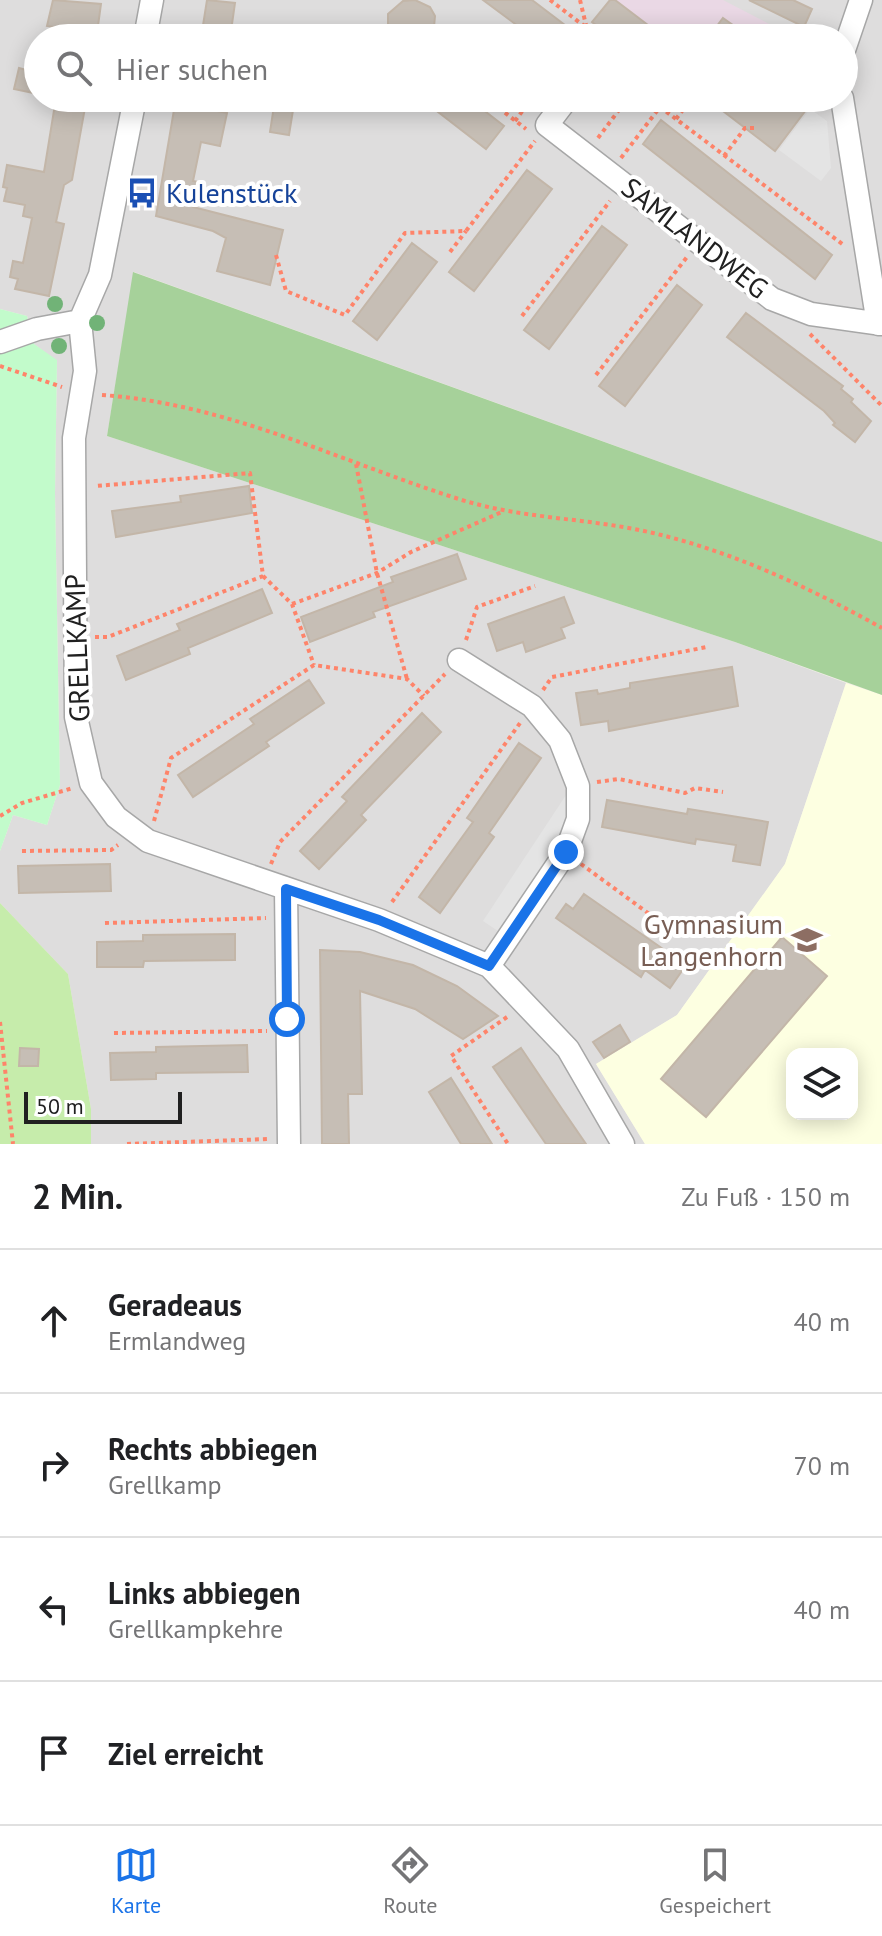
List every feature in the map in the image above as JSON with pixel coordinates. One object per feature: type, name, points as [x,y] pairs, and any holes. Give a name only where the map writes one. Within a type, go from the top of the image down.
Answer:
[{"type":"street","points":[[148,24],[152,0]]},
{"type":"street","points":[[853,24],[861,0]]},
{"type":"street","points":[[0,342],[37,329],[80,321],[100,275],[132,112]]},
{"type":"street","name":"SAMLANDWEG","points":[[557,112],[547,125],[772,299],[811,314],[880,324]]},
{"type":"street","points":[[844,112],[865,250],[880,324]]},
{"type":"street","name":"GRELLKAMP","points":[[80,321],[85,371],[74,438],[76,717],[91,783],[116,817],[142,837],[379,920],[489,966],[568,1049],[623,1144]]},
{"type":"street","points":[[459,660],[532,706],[560,740],[578,786],[578,819],[566,852],[489,966]]},
{"type":"street","points":[[286,889],[289,1141]]},
{"type":"path","points":[[550,0],[582,24]]},
{"type":"path","points":[[580,0],[586,24]]},
{"type":"path","points":[[450,252],[537,138],[504,112]]},
{"type":"path","points":[[515,121],[522,112]]},
{"type":"path","points":[[585,154],[617,112]]},
{"type":"path","points":[[522,316],[617,178],[657,112]]},
{"type":"path","points":[[667,112],[846,247],[865,250]]},
{"type":"path","points":[[676,119],[681,112]]},
{"type":"path","points":[[724,156],[745,128],[754,128]]},
{"type":"path","points":[[276,255],[286,291],[345,315],[405,233],[466,231]]},
{"type":"path","points":[[596,375],[698,242]]},
{"type":"path","points":[[811,314],[810,337],[881,405]]},
{"type":"path","points":[[0,366],[82,394],[154,399],[215,413],[465,501],[653,533],[803,584],[882,628]]},
{"type":"path","points":[[356,464],[377,573],[407,679],[424,696]]},
{"type":"path","points":[[74,487],[250,473],[263,576],[292,604],[314,665]]},
{"type":"path","points":[[292,604],[377,573],[411,552],[507,510]]},
{"type":"path","points":[[75,637],[108,637],[263,576]]},
{"type":"path","points":[[264,881],[280,842],[459,660],[477,607],[535,586]]},
{"type":"path","points":[[379,920],[552,677],[707,647]]},
{"type":"path","points":[[22,851],[111,850],[142,837],[171,758],[314,665],[407,679]]},
{"type":"path","points":[[578,786],[619,779],[685,793],[695,788],[723,792]]},
{"type":"path","points":[[0,816],[22,803],[91,783]]},
{"type":"path","points":[[566,852],[663,924]]},
{"type":"path","points":[[105,923],[287,918]]},
{"type":"path","points":[[508,1144],[451,1056],[525,1004]]},
{"type":"path","points":[[0,1022],[13,1144]]},
{"type":"path","points":[[114,1033],[288,1031]]},
{"type":"path","points":[[127,1144],[289,1141]]},
{"type":"shaded area","points":[[0,0],[882,0],[882,542],[134,272],[107,436],[735,642],[846,683],[785,864],[677,1015],[596,1064],[645,1144],[91,1144],[91,1109],[68,974],[0,903],[0,851],[13,815],[47,825],[60,785],[55,493],[57,361],[34,344],[27,316],[0,309]]},
{"type":"shaded area","points":[[615,0],[723,0],[769,24],[647,24]]},
{"type":"shaded area","points":[[808,112],[814,112],[827,121],[831,168],[821,181],[779,150]]},
{"type":"shaded area","name":"Gymnasium Langenhorn","points":[[846,683],[882,695],[882,1144],[645,1144],[596,1064],[677,1015],[785,864]]},
{"type":"shaded area","points":[[570,789],[573,801],[562,840],[501,933],[483,921]]},
{"type":"green space","points":[[133,272],[882,542],[882,695],[735,642],[107,436]]},
{"type":"green space","points":[[0,309],[27,316],[34,344],[57,360],[55,493],[60,785],[47,825],[13,815],[0,851]]},
{"type":"green space","points":[[0,903],[68,974],[91,1109],[91,1144],[0,1144]]},
{"type":"building","points":[[53,0],[101,4],[98,24],[47,24]]},
{"type":"building","points":[[207,0],[235,3],[232,24],[203,24]]},
{"type":"building","points":[[415,0],[430,7],[435,16],[434,24],[388,24],[388,14],[403,1]]},
{"type":"building","points":[[483,0],[532,0],[564,24],[515,24]]},
{"type":"building","points":[[610,0],[615,0],[647,24],[595,24],[592,22]]},
{"type":"building","points":[[749,0],[793,0],[812,9],[805,24],[798,24]]},
{"type":"building","points":[[19,68],[24,69],[24,91],[14,89]]},
{"type":"building","points":[[54,112],[84,112],[72,180],[64,185],[56,222],[64,224],[49,296],[15,289],[18,279],[10,277],[13,261],[23,263],[32,218],[23,216],[25,205],[4,201],[7,188],[3,187],[7,165],[44,172]]},
{"type":"building","points":[[174,112],[227,113],[220,146],[201,142],[193,181],[198,182],[193,207],[283,230],[270,285],[217,271],[226,238],[213,231],[156,216]]},
{"type":"building","points":[[273,112],[293,112],[289,135],[270,132]]},
{"type":"building","points":[[438,112],[486,112],[504,126],[486,149]]},
{"type":"building","points":[[724,112],[804,112],[775,151]]},
{"type":"building","points":[[661,120],[832,255],[815,279],[643,144]]},
{"type":"building","points":[[527,170],[552,189],[474,291],[449,272]]},
{"type":"building","points":[[602,226],[627,245],[549,349],[524,330]]},
{"type":"building","points":[[412,243],[437,262],[377,340],[353,321]]},
{"type":"building","points":[[677,285],[702,305],[625,406],[599,386]]},
{"type":"building","points":[[746,313],[843,386],[841,389],[853,399],[851,402],[871,421],[855,442],[833,425],[835,423],[824,411],[727,337]]},
{"type":"building","points":[[249,486],[252,513],[116,537],[112,511],[181,502],[180,496]]},
{"type":"building","points":[[457,554],[466,579],[373,612],[375,617],[310,642],[301,617],[393,582],[391,577]]},
{"type":"building","points":[[262,589],[272,613],[188,648],[190,654],[126,680],[117,656],[180,630],[177,624]]},
{"type":"building","points":[[564,597],[574,623],[561,628],[565,638],[526,652],[523,642],[497,651],[488,624]]},
{"type":"building","points":[[732,667],[738,706],[609,731],[608,721],[581,725],[576,693],[597,690],[598,694],[630,688],[630,683]]},
{"type":"building","points":[[309,680],[324,703],[266,742],[269,746],[193,797],[178,775],[254,724],[250,719]]},
{"type":"building","points":[[422,713],[441,732],[361,815],[366,820],[319,869],[300,851],[347,801],[342,797]]},
{"type":"building","points":[[519,743],[541,758],[489,833],[494,837],[440,913],[419,897],[473,822],[467,818]]},
{"type":"building","points":[[607,800],[687,814],[688,809],[768,822],[760,865],[733,861],[736,845],[696,839],[695,844],[602,827]]},
{"type":"building","points":[[110,864],[111,891],[19,893],[18,866]]},
{"type":"building","points":[[584,894],[686,965],[670,988],[645,970],[641,977],[556,918],[566,904],[573,909]]},
{"type":"building","points":[[235,934],[235,960],[144,961],[143,967],[97,967],[97,942],[143,941],[143,935]]},
{"type":"building","points":[[782,937],[827,976],[706,1117],[661,1079]]},
{"type":"building","points":[[320,950],[360,952],[413,965],[457,986],[498,1016],[463,1039],[415,1009],[360,991],[362,1094],[348,1094],[349,1144],[322,1144]]},
{"type":"building","points":[[620,1025],[630,1042],[604,1058],[593,1042]]},
{"type":"building","points":[[247,1045],[248,1072],[156,1073],[156,1079],[111,1080],[110,1053],[156,1052],[156,1047]]},
{"type":"building","points":[[20,1048],[39,1049],[38,1066],[19,1066]]},
{"type":"building","points":[[521,1048],[586,1144],[546,1144],[493,1067]]},
{"type":"building","points":[[451,1078],[492,1144],[461,1144],[429,1092]]},
{"type":"place","name":"Kulenstück","points":[[142,193]]},
{"type":"place","name":"Gymnasium Langenhorn","points":[[807,940]]},
{"type":"route","points":[[287,1019],[286,889],[379,920],[489,966],[566,852]]}]
